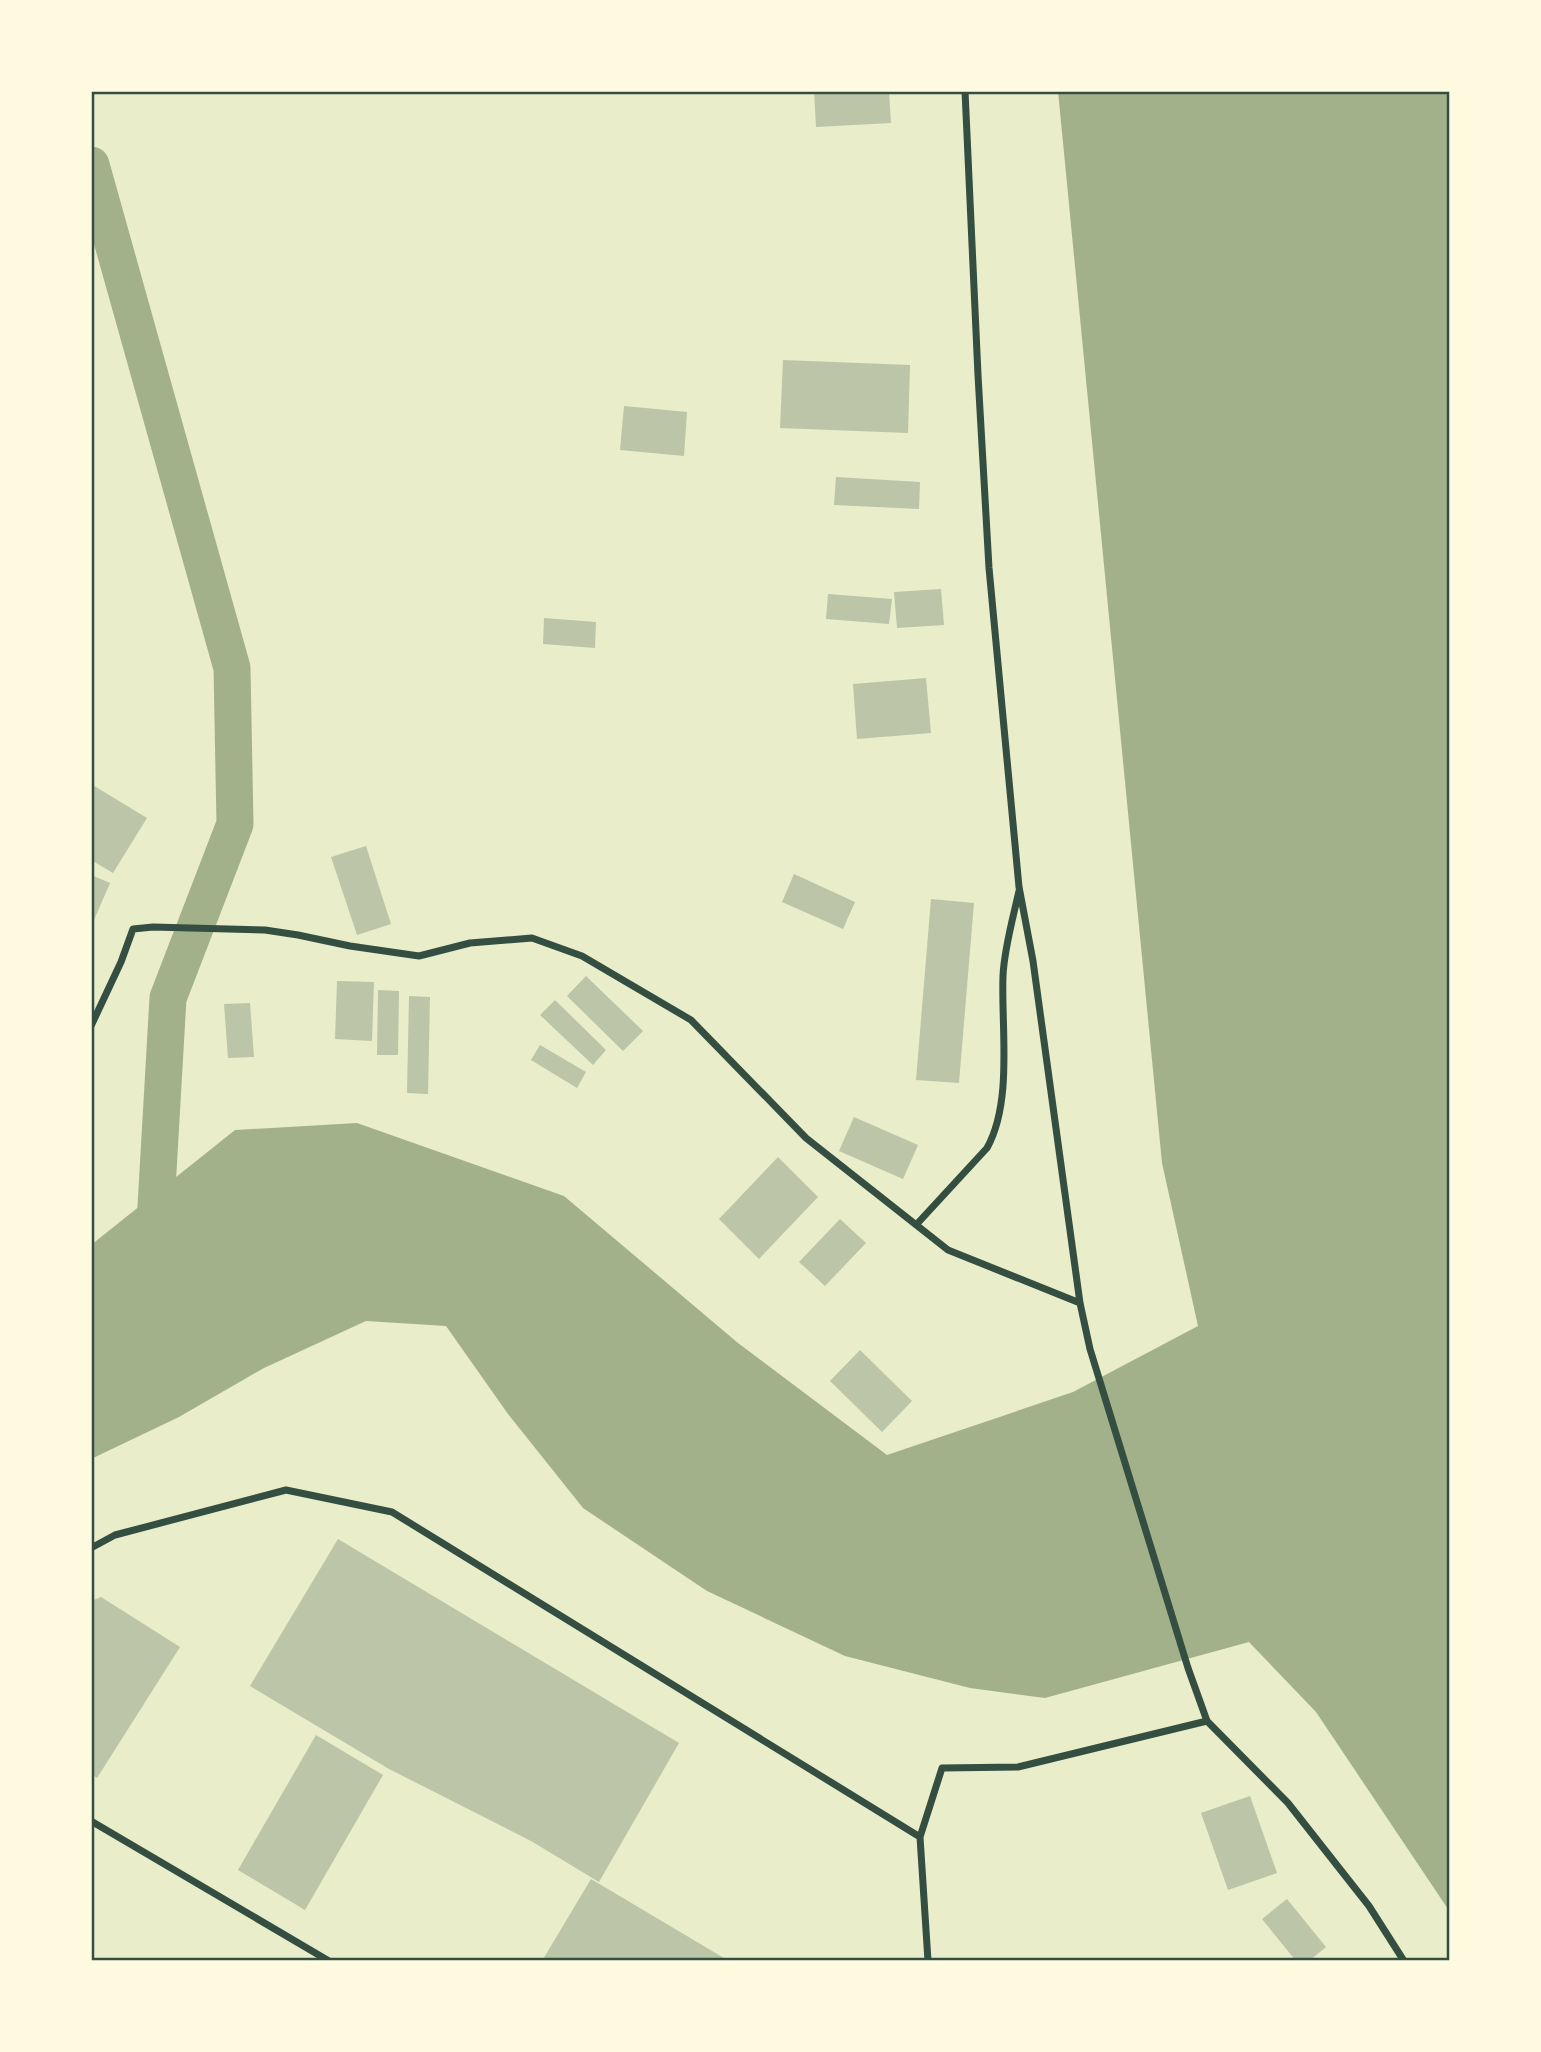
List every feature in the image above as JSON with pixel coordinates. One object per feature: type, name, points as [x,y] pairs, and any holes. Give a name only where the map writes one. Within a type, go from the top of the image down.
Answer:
[{"type":"street","points":[[965,91],[989,568],[1019,887],[1033,961],[1080,1303],[1090,1349],[1188,1668],[1207,1721],[1288,1803],[1369,1906],[1404,1961]]},
{"type":"street","points":[[916,1225],[987,1148],[992,1139],[1001,1107],[1003,1084],[1003,973],[1019,887]]},
{"type":"street","points":[[91,1026],[121,962],[133,929],[153,927],[265,930],[419,956],[470,943],[532,938],[582,956],[691,1020],[806,1138],[948,1250],[1080,1303]]},
{"type":"street","points":[[91,1548],[115,1535],[286,1490],[392,1512],[920,1837]]},
{"type":"street","points":[[928,1961],[920,1837],[942,1768],[1018,1767],[1207,1721]]},
{"type":"street","points":[[91,1821],[329,1961]]},
{"type":"shaded area","points":[[1058,91],[1450,91],[1450,1912],[1316,1712],[1249,1642],[1045,1698],[970,1688],[845,1656],[707,1591],[583,1508],[508,1414],[446,1326],[366,1321],[264,1368],[179,1417],[91,1459],[91,1245],[235,1130],[357,1123],[564,1196],[738,1343],[887,1455],[1073,1392],[1198,1326],[1162,1163]]},
{"type":"building","points":[[814,91],[889,91],[891,123],[816,127]]},
{"type":"building","points":[[783,360],[910,365],[908,433],[780,428]]},
{"type":"building","points":[[624,406],[687,412],[684,456],[620,450]]},
{"type":"building","points":[[836,477],[920,482],[919,509],[834,505]]},
{"type":"building","points":[[941,589],[944,625],[897,628],[894,592]]},
{"type":"building","points":[[828,594],[892,599],[889,624],[826,619]]},
{"type":"building","points":[[544,618],[596,622],[595,648],[543,644]]},
{"type":"building","points":[[926,678],[931,733],[857,739],[853,684]]},
{"type":"building","points":[[91,784],[147,818],[113,873],[91,860]]},
{"type":"building","points":[[366,846],[391,924],[357,935],[331,857]]},
{"type":"building","points":[[794,874],[855,902],[843,929],[782,902]]},
{"type":"building","points":[[91,875],[110,883],[91,927]]},
{"type":"building","points":[[931,899],[974,903],[959,1083],[916,1080]]},
{"type":"building","points":[[586,976],[643,1031],[623,1051],[567,996]]},
{"type":"building","points":[[337,981],[374,982],[372,1041],[335,1039]]},
{"type":"building","points":[[378,990],[399,991],[398,1055],[377,1055]]},
{"type":"building","points":[[409,996],[430,997],[428,1094],[407,1093]]},
{"type":"building","points":[[555,1000],[606,1050],[593,1065],[540,1015]]},
{"type":"building","points":[[250,1003],[254,1057],[228,1058],[224,1004]]},
{"type":"building","points":[[540,1045],[586,1072],[577,1088],[531,1060]]},
{"type":"building","points":[[854,1117],[918,1145],[903,1179],[839,1151]]},
{"type":"building","points":[[778,1157],[818,1197],[759,1259],[719,1219]]},
{"type":"building","points":[[840,1219],[866,1243],[825,1286],[799,1262]]},
{"type":"building","points":[[860,1350],[912,1401],[882,1432],[830,1381]]},
{"type":"building","points":[[338,1539],[679,1743],[599,1882],[531,1841],[389,1769],[250,1686]]},
{"type":"building","points":[[101,1597],[180,1647],[97,1778],[91,1774],[91,1601]]},
{"type":"building","points":[[316,1735],[383,1775],[305,1910],[238,1870]]},
{"type":"building","points":[[1250,1796],[1277,1873],[1228,1890],[1201,1813]]},
{"type":"building","points":[[591,1879],[729,1961],[542,1961]]},
{"type":"building","points":[[1287,1899],[1326,1947],[1309,1961],[1296,1961],[1262,1919]]},
{"type":"waterway","points":[[91,165],[232,668],[235,824],[168,998],[154,1241]]}]
